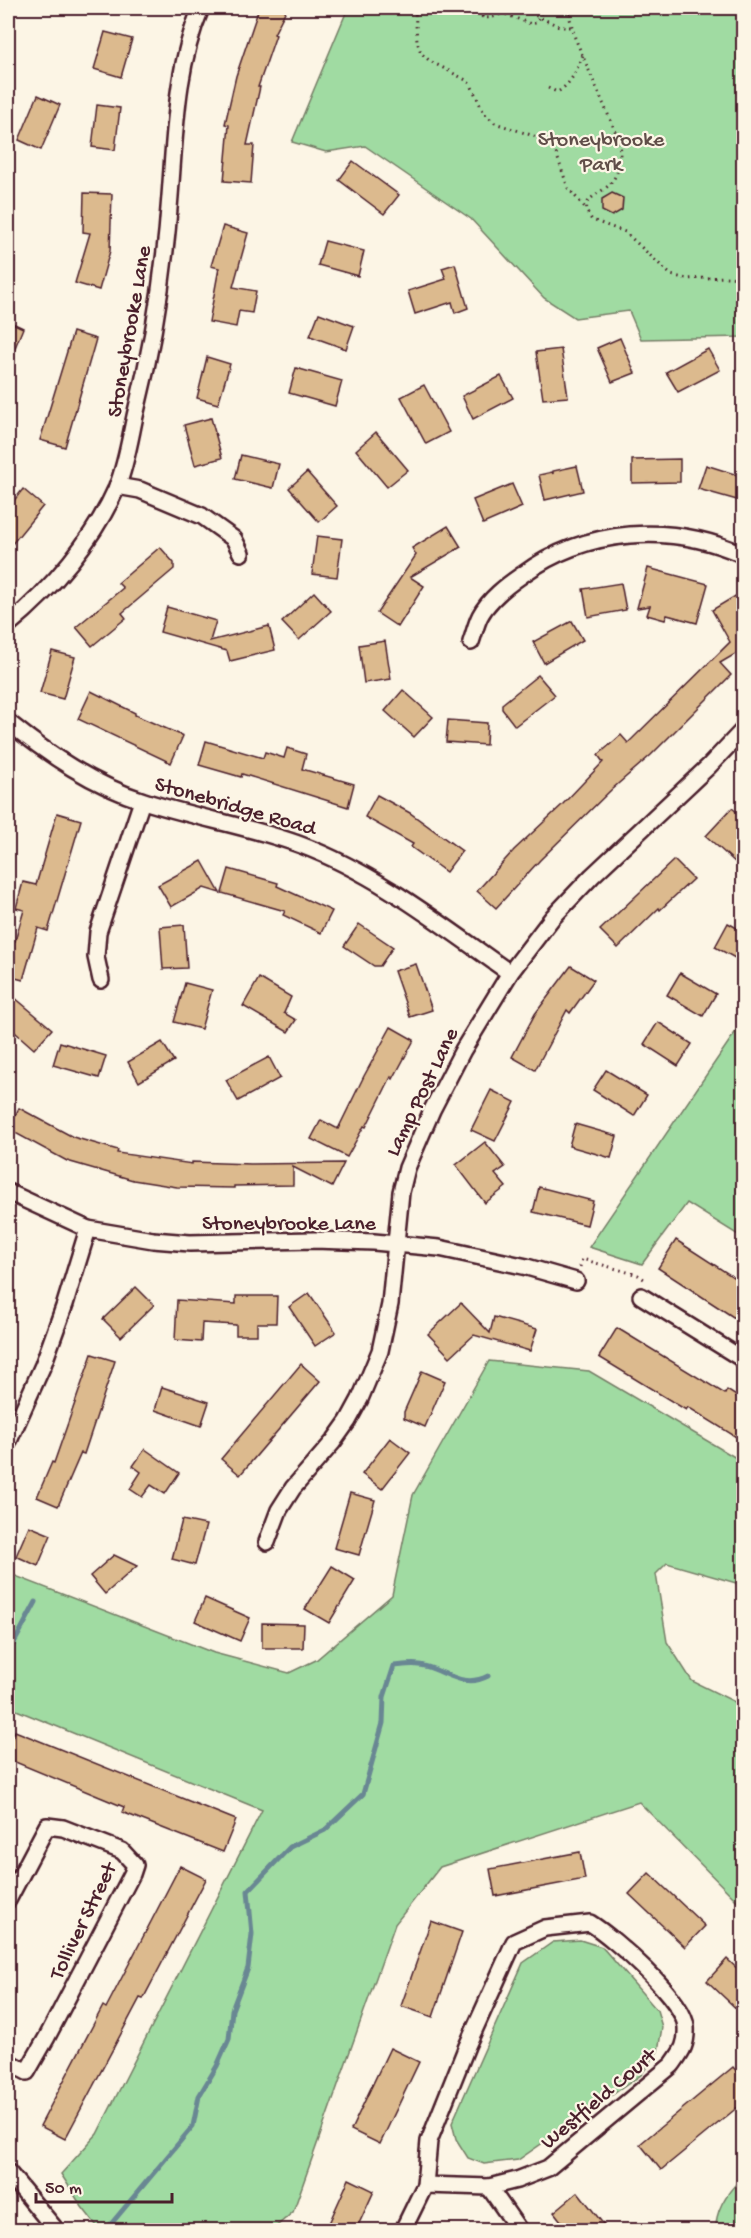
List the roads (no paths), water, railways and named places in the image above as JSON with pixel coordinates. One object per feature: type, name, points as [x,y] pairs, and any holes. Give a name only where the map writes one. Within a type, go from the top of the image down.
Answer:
[{"type":"street","name":"Stoneybrooke Lane","points":[[8,625],[52,583],[71,561],[117,486],[142,390],[154,326],[164,257],[178,108],[186,57],[201,8]]},
{"type":"street","points":[[117,486],[140,490],[202,516],[234,539],[241,553]]},
{"type":"street","points":[[471,642],[480,616],[493,597],[537,563],[579,544],[612,537],[659,534],[714,544],[744,555]]},
{"type":"street","name":"Stonebridge Road","points":[[8,722],[34,743],[75,770],[142,801],[268,833],[329,856],[392,891],[510,973]]},
{"type":"street","name":"Lamp Post Lane","points":[[267,1542],[279,1510],[292,1488],[333,1442],[360,1399],[380,1351],[390,1304],[401,1192],[407,1168],[420,1136],[463,1050],[510,973],[552,918],[592,876],[709,766],[744,729]]},
{"type":"street","points":[[101,980],[96,957],[98,932],[142,801]]},
{"type":"street","name":"Stoneybrooke Lane","points":[[8,1192],[88,1229],[153,1240],[190,1244],[314,1240],[439,1248],[484,1256],[576,1281]]},
{"type":"street","points":[[8,1443],[43,1365],[88,1229]]},
{"type":"street","points":[[641,1296],[744,1360]]},
{"type":"street","name":"Tolliver Street","points":[[8,1900],[46,1826],[63,1828],[122,1851],[135,1864],[132,1874],[27,2072],[8,2062]]},
{"type":"street","name":"Westfield Court","points":[[403,2230],[425,2186],[429,2141],[466,2046],[514,1942],[545,1928],[590,1923],[620,1944],[679,2007],[686,2025],[685,2046],[672,2066],[548,2168],[517,2180],[489,2187],[425,2186]]},
{"type":"street","points":[[8,2172],[56,2230]]},
{"type":"street","points":[[489,2187],[519,2230]]},
{"type":"waterway","points":[[8,1654],[36,1602]]},
{"type":"waterway","points":[[106,2230],[193,2126],[199,2096],[217,2066],[229,2039],[232,2010],[248,1968],[252,1934],[248,1891],[290,1847],[325,1830],[363,1794],[383,1723],[384,1697],[394,1666],[424,1666],[457,1679],[472,1681],[488,1676]]},
{"type":"park label","name":"Stoneybrooke Park","points":[[601,150]]}]
